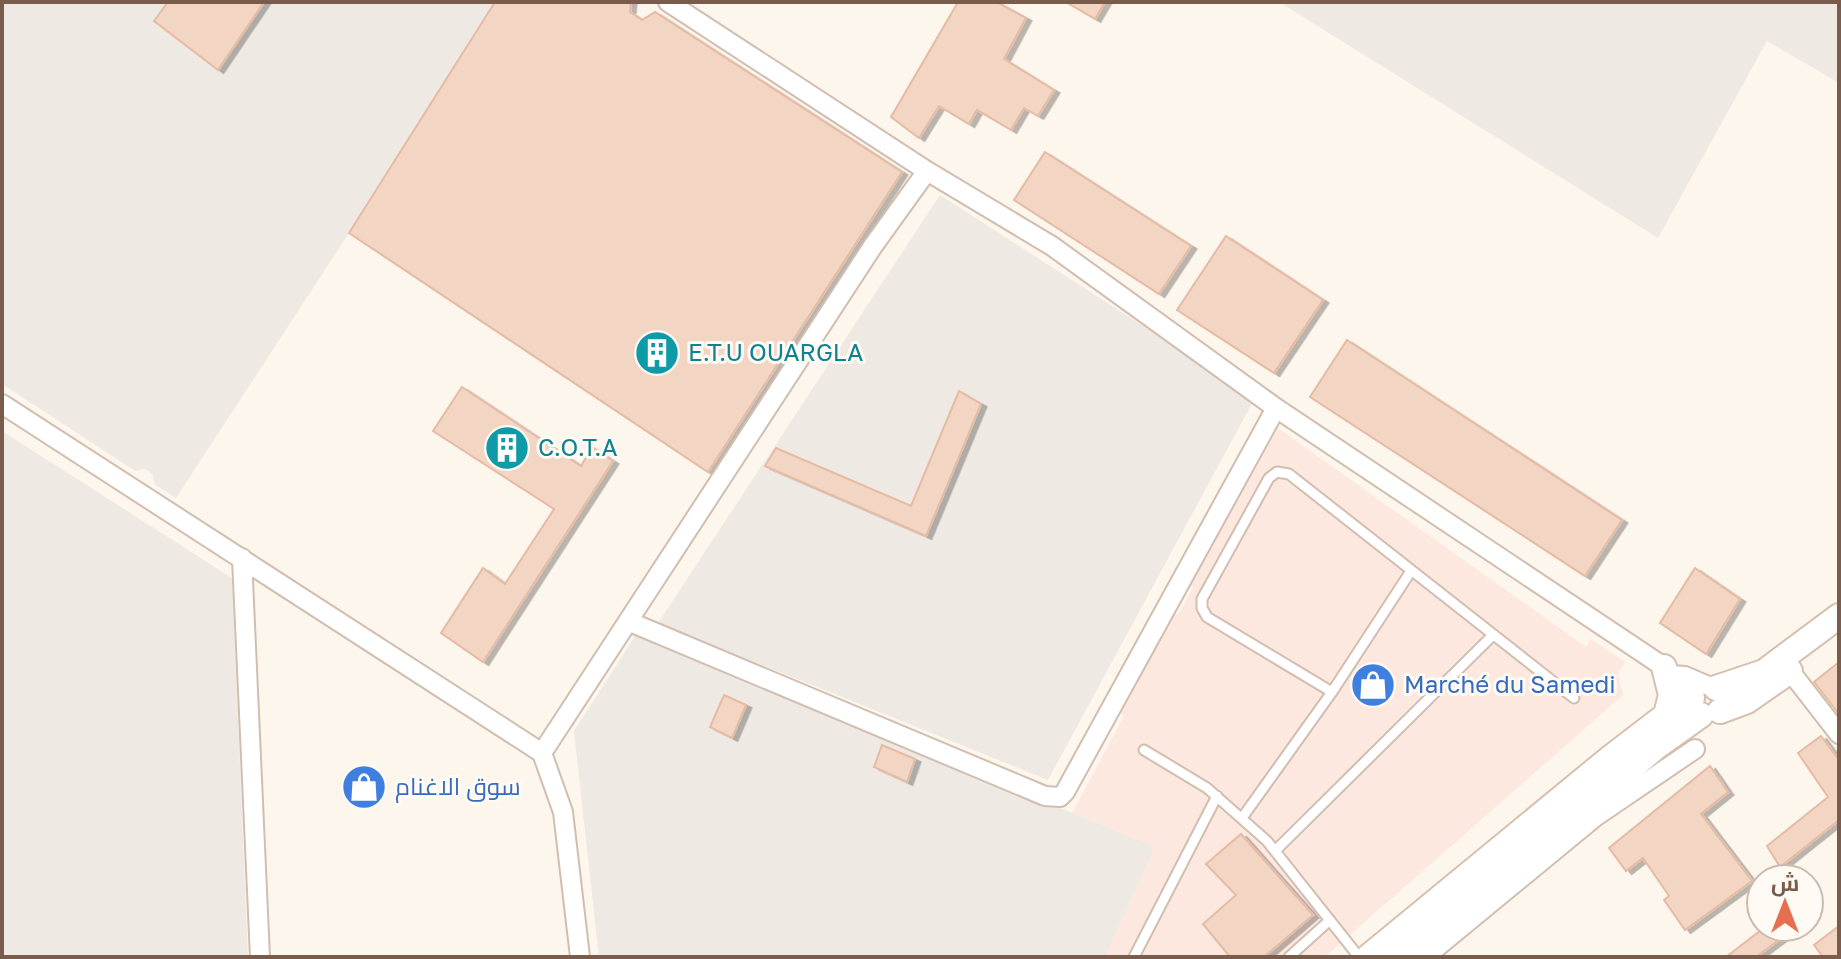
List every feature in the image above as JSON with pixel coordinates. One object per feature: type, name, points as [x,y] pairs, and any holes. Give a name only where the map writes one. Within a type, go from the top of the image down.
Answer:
[{"type":"street","points":[[668,2],[927,171],[1052,246],[1276,408],[1668,671],[1685,676],[1705,699]]},
{"type":"street","points":[[542,753],[873,246],[927,171]]},
{"type":"street","points":[[2,404],[542,753],[563,812],[580,957]]},
{"type":"street","points":[[630,622],[1045,796],[1060,797],[1276,408]]},
{"type":"street","points":[[242,558],[260,957]]},
{"type":"street","points":[[1784,667],[1839,616]]},
{"type":"street","points":[[1387,954],[1556,816],[1666,715],[1784,667],[1839,634]]},
{"type":"street","points":[[1784,667],[1839,734]]},
{"type":"street","points":[[1666,715],[1671,695],[1668,671]]},
{"type":"street","points":[[1425,957],[1590,811],[1705,699]]},
{"type":"street","points":[[1556,816],[1590,811],[1695,749]]},
{"type":"lane","points":[[1332,692],[1207,617],[1202,608],[1202,599],[1269,478],[1277,472],[1289,474],[1574,698]]},
{"type":"lane","points":[[1242,818],[1332,692],[1411,571]]},
{"type":"lane","points":[[1275,851],[1493,635]]},
{"type":"lane","points":[[1144,750],[1207,788],[1242,818],[1275,851],[1359,957]]},
{"type":"lane","points":[[1134,957],[1217,796]]},
{"type":"lane","points":[[1289,957],[1330,920]]},
{"type":"shaded area","points":[[2,2],[495,2],[176,498],[154,484],[153,475],[146,469],[135,471],[2,384]]},
{"type":"shaded area","points":[[1279,2],[1839,2],[1839,83],[1767,41],[1658,238]]},
{"type":"shaded area","points":[[940,195],[1255,398],[1048,780],[658,623]]},
{"type":"shaded area","name":"Marché du Samedi","points":[[1278,428],[1586,647],[1591,639],[1625,662],[1618,674],[1623,695],[1325,957],[1105,957],[1155,847],[1072,813],[1124,716],[1114,709],[1166,609],[1178,615],[1193,588],[1183,581],[1255,444],[1265,449]]},
{"type":"shaded area","points":[[2,431],[232,578],[248,957],[2,957]]},
{"type":"shaded area","points":[[637,633],[1155,847],[1105,957],[599,957],[574,731]]},
{"type":"building","points":[[168,2],[264,2],[218,70],[154,21]]},
{"type":"building","name":"E.T.U OUARGLA","points":[[495,2],[631,2],[630,12],[642,20],[655,12],[902,172],[708,472],[349,233]]},
{"type":"building","points":[[958,2],[997,2],[1026,18],[1004,59],[1054,90],[1038,116],[1024,108],[1011,130],[977,110],[969,124],[939,106],[919,138],[891,117]]},
{"type":"building","points":[[1066,2],[1105,2],[1095,19]]},
{"type":"building","points":[[1045,152],[1191,246],[1159,294],[1014,200]]},
{"type":"building","points":[[1226,236],[1323,300],[1274,373],[1177,310]]},
{"type":"building","points":[[1347,340],[1622,520],[1585,576],[1310,397]]},
{"type":"building","points":[[462,387],[581,466],[592,447],[613,461],[483,662],[441,633],[483,568],[505,584],[554,509],[433,431]]},
{"type":"building","points":[[959,391],[981,404],[926,536],[765,466],[776,448],[911,506]]},
{"type":"building","points":[[1695,568],[1740,599],[1706,654],[1660,623]]},
{"type":"building","points":[[1839,662],[1839,714],[1814,682]]},
{"type":"building","points":[[724,695],[746,705],[732,738],[710,727]]},
{"type":"building","points":[[1821,736],[1839,760],[1839,820],[1785,863],[1778,863],[1767,846],[1828,797],[1798,753]]},
{"type":"building","points":[[882,745],[915,759],[907,782],[874,767]]},
{"type":"building","points":[[1710,766],[1728,792],[1701,814],[1745,872],[1745,886],[1685,930],[1664,900],[1669,896],[1643,858],[1626,871],[1609,848]]},
{"type":"building","points":[[1241,834],[1313,915],[1264,957],[1230,957],[1203,924],[1236,895],[1206,864]]},
{"type":"building","points":[[1839,926],[1839,957],[1823,957],[1814,945],[1825,943],[1825,937]]},
{"type":"building","points":[[1745,942],[1775,943],[1756,957],[1726,957]]},
{"type":"place","name":"E.T.U OUARGLA","points":[[657,353]]},
{"type":"place","name":"C.O.T.A","points":[[507,448]]},
{"type":"place","name":"Marché du Samedi","points":[[1373,685]]},
{"type":"place","name":"سوق الاغنام","points":[[364,787]]}]
